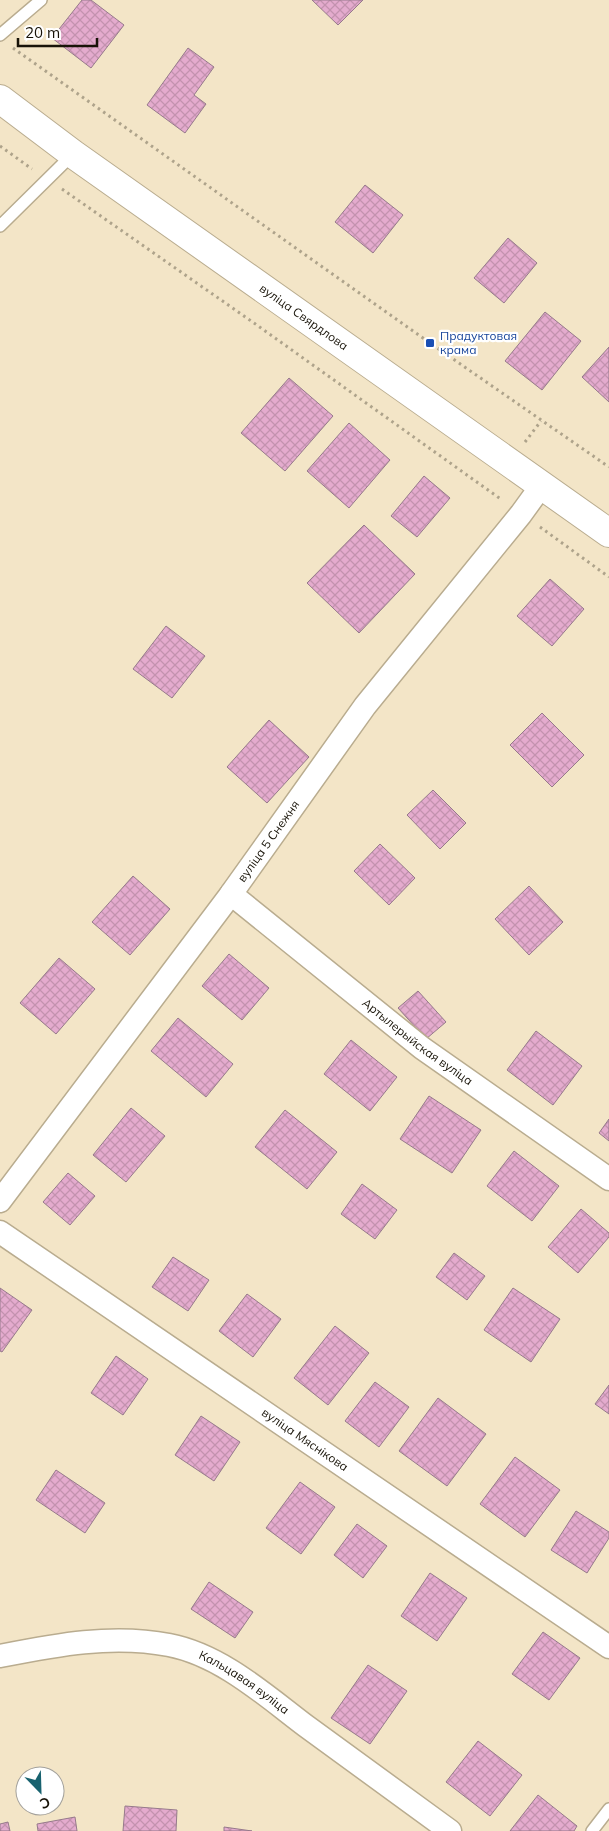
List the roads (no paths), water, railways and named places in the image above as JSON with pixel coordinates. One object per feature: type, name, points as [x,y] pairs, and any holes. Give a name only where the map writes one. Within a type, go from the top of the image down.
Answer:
[{"type":"main road","name":"вуліца Свярдлова","points":[[0,99],[73,154],[609,533]]},
{"type":"street","name":"вуліца 5 Снежня","points":[[0,1201],[231,894],[364,706],[521,514],[542,485]]},
{"type":"street","name":"Артылерыйская вуліца","points":[[231,894],[422,1048],[609,1179]]},
{"type":"street","name":"вуліца Мяснікова","points":[[0,1232],[609,1647]]},
{"type":"street","name":"Кальцавая вуліца","points":[[0,1656],[62,1644],[119,1640],[170,1645],[212,1660],[251,1686],[450,1831]]},
{"type":"lane","points":[[0,35],[41,0]]},
{"type":"lane","points":[[0,226],[73,154]]},
{"type":"lane","points":[[592,1831],[609,1809]]},
{"type":"place","name":"Прадуктовая крама","points":[[430,343]]}]
